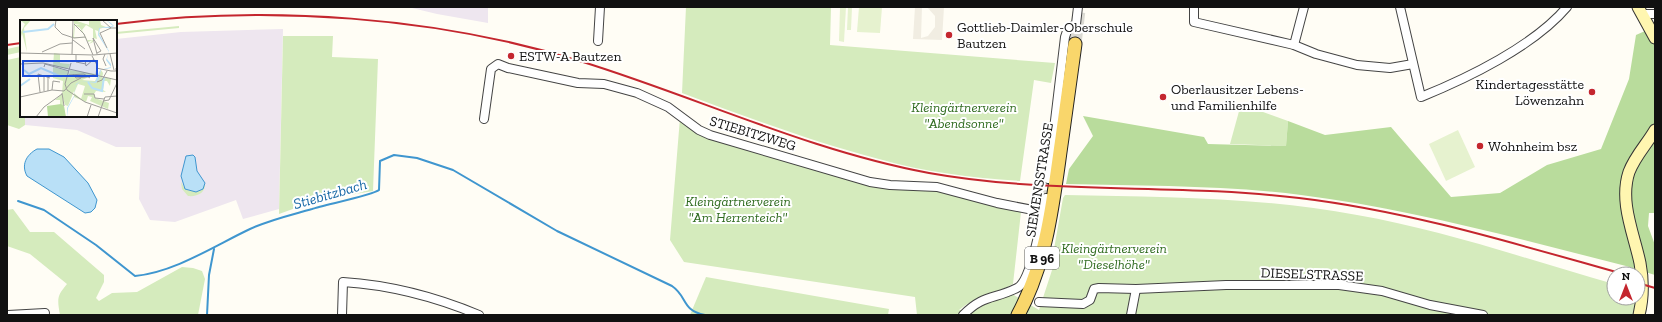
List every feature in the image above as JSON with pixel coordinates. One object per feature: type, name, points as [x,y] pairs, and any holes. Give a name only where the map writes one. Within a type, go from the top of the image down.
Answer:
[{"type":"main road","name":"SIEMENSSTRASSE","points":[[1018,315],[1031,288],[1040,263],[1049,228],[1075,44]]},
{"type":"street","points":[[598,41],[600,7]]},
{"type":"street","points":[[1048,179],[1065,37],[1068,28],[1076,24],[1078,7]]},
{"type":"street","points":[[1194,7],[1194,22],[1294,45],[1316,54],[1373,68],[1390,68],[1413,64]]},
{"type":"street","points":[[1294,45],[1304,7]]},
{"type":"street","points":[[1400,7],[1421,97],[1450,85],[1506,55],[1558,18],[1568,7]]},
{"type":"street","points":[[1641,10],[1655,14]]},
{"type":"street","points":[[1641,10],[1655,38]]},
{"type":"street","name":"STIEBITZWEG","points":[[484,119],[491,69],[498,64],[508,68],[578,83],[604,84],[637,93],[668,107],[699,130],[710,135],[839,174],[890,185],[937,187],[997,203],[1043,212]]},
{"type":"street","points":[[1639,315],[1641,302],[1641,270],[1629,223],[1627,181],[1634,161],[1653,138]]},
{"type":"street","points":[[962,315],[980,301],[1018,288],[1022,284],[1032,259],[1046,198]]},
{"type":"street","points":[[342,315],[344,282],[384,286],[439,299],[464,312],[480,315]]},
{"type":"street","name":"DIESELSTRASSE","points":[[1039,302],[1083,304],[1090,300],[1094,289],[1136,289],[1226,285],[1339,285],[1382,291],[1430,305],[1483,315]]},
{"type":"street","points":[[1131,315],[1136,289]]},
{"type":"street","points":[[8,315],[45,313]]},
{"type":"shaded area","points":[[408,7],[488,7],[488,23],[437,14]]},
{"type":"shaded area","points":[[915,7],[922,7],[921,38],[928,36],[935,27],[935,16],[927,7],[944,7],[942,40],[913,39]]},
{"type":"shaded area","points":[[283,29],[279,209],[243,219],[236,200],[175,222],[150,220],[139,199],[141,147],[116,147],[77,130],[25,125],[25,117],[117,117],[117,39],[181,32]]},
{"type":"green space","name":"Kleingärtnerverein \"Abendsonne\"","points":[[686,7],[831,7],[830,45],[1055,63],[1051,83],[1034,80],[1020,181],[949,174],[896,164],[804,137],[682,93]]},
{"type":"green space","points":[[840,7],[846,7],[844,42],[839,41]]},
{"type":"green space","points":[[848,7],[852,7],[851,30],[847,30]]},
{"type":"green space","points":[[859,7],[882,7],[880,33],[857,32]]},
{"type":"green space","points":[[179,26],[179,28],[117,34],[117,32]]},
{"type":"green space","points":[[1645,31],[1655,46],[1655,213],[1649,213],[1648,226],[1655,245],[1655,275],[1646,272],[1646,266],[1626,266],[1424,216],[1342,201],[1242,189],[1184,186],[1066,184],[1069,169],[1093,136],[1083,116],[1204,137],[1208,144],[1286,146],[1288,121],[1325,135],[1391,127],[1451,197],[1500,193],[1547,165],[1601,149],[1629,79],[1636,35]]},
{"type":"green space","points":[[283,36],[333,36],[332,57],[378,59],[373,191],[315,201],[279,214]]},
{"type":"green space","points":[[20,46],[20,52],[7,55],[7,49]]},
{"type":"green space","points":[[20,57],[20,117],[25,117],[25,125],[19,129],[7,125],[7,60]]},
{"type":"green space","points":[[1241,104],[1288,121],[1286,146],[1230,144]]},
{"type":"green space","points":[[680,118],[698,131],[839,175],[932,188],[1021,212],[1013,284],[971,302],[959,310],[980,308],[987,301],[1012,294],[1039,310],[1054,264],[1054,249],[1063,198],[1065,195],[1175,197],[1248,201],[1321,209],[1390,221],[1454,237],[1606,282],[1606,306],[1636,306],[1634,315],[917,315],[915,297],[684,262],[670,240]]},
{"type":"green space","points":[[1458,130],[1475,167],[1446,181],[1429,144]]},
{"type":"green space","points":[[181,182],[185,189],[192,191],[203,189],[205,183],[205,186],[200,194],[188,196],[182,189]]},
{"type":"green space","points":[[13,209],[30,232],[54,232],[104,275],[104,282],[96,298],[99,301],[112,293],[137,292],[182,267],[202,271],[205,279],[198,315],[60,315],[58,305],[59,298],[61,292],[67,284],[30,254],[7,246],[7,210]]},
{"type":"green space","points":[[706,277],[889,309],[888,315],[690,315]]},
{"type":"water","points":[[37,149],[49,149],[64,157],[88,183],[97,200],[95,208],[91,212],[85,213],[27,176],[24,168],[27,157]]},
{"type":"water","points":[[193,155],[195,157],[197,171],[205,183],[203,189],[196,192],[185,189],[181,176],[186,156]]},
{"type":"waterway","name":"Stiebitzbach","points":[[18,201],[44,210],[96,245],[135,276],[150,274],[179,264],[265,223],[375,192],[379,190],[380,161],[394,155],[417,158],[453,170],[557,231],[672,286],[681,294],[688,307],[697,313],[705,315]]},
{"type":"waterway","points":[[207,315],[209,275],[214,249]]},
{"type":"tunnel","points":[[1075,44],[1079,10]]},
{"type":"tunnel","points":[[1046,198],[1048,179]]},
{"type":"railway","points":[[117,24],[174,18],[232,15],[292,16],[351,19],[411,25],[469,34],[527,46],[583,62],[669,91],[798,138],[885,163],[929,173],[975,180],[1021,184],[1067,187],[1206,191],[1299,198],[1381,211],[1422,220],[1502,240],[1606,269]]},
{"type":"railway","points":[[7,45],[20,43]]},
{"type":"railway","points":[[1646,285],[1655,288]]},
{"type":"place","name":"Gottlieb-Daimler-Oberschule Bautzen","points":[[949,35]]},
{"type":"place","name":"ESTW-A Bautzen","points":[[511,56]]},
{"type":"place","name":"Kindertagesstätte Löwenzahn","points":[[1592,92]]},
{"type":"place","name":"Oberlausitzer Lebens- und Familienhilfe","points":[[1163,97]]},
{"type":"place","name":"Wohnheim bsz","points":[[1480,146]]},
{"type":"park label","name":"Kleingärtnerverein \"Am Herrenteich\"","points":[[738,210]]},
{"type":"park label","name":"Kleingärtnerverein \"Dieselhöhe\"","points":[[1114,256]]}]
